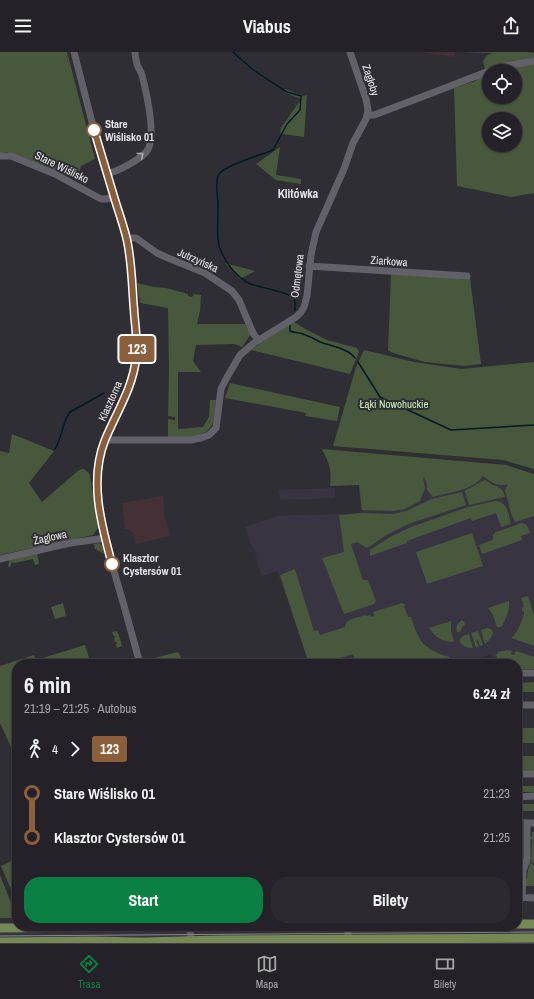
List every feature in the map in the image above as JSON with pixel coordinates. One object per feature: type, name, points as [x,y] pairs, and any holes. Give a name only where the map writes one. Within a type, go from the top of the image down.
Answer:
[{"type":"main road","points":[[522,924],[534,924]]},
{"type":"main road","points":[[0,928],[12,928]]},
{"type":"main road","points":[[0,942],[92,940],[142,942],[192,942],[220,940],[348,941],[534,938]]},
{"type":"street","name":"Klasztorna","points":[[74,52],[94,130],[129,253],[136,330],[136,358],[129,388],[105,440],[99,460],[97,480],[98,502],[105,538],[139,659]]},
{"type":"street","points":[[107,174],[117,171],[139,157],[146,151],[151,141],[151,125],[147,101],[142,75],[137,64],[135,52]]},
{"type":"street","name":"Zagłoby","points":[[350,52],[366,99],[368,115]]},
{"type":"street","points":[[520,64],[534,62]]},
{"type":"street","points":[[368,115],[374,115],[413,101],[482,74]]},
{"type":"street","name":"Odmętowa","points":[[105,440],[186,441],[209,435],[216,428],[221,391],[226,379],[241,354],[258,340],[303,310],[307,296],[309,266],[317,228],[344,169],[355,138],[368,115]]},
{"type":"street","name":"Stare Wiślisko","points":[[0,156],[11,156],[55,174],[101,199],[114,197]]},
{"type":"street","name":"Jutrzyńska","points":[[126,239],[136,238],[156,253],[205,273],[232,291],[239,300],[253,333],[258,340]]},
{"type":"street","name":"Ziarkowa","points":[[309,266],[467,276]]},
{"type":"street","name":"Żaglowa","points":[[0,559],[70,543],[105,538]]},
{"type":"street","points":[[522,673],[534,673]]},
{"type":"street","points":[[522,705],[534,705]]},
{"type":"street","points":[[522,774],[534,774]]},
{"type":"street","points":[[522,797],[534,796]]},
{"type":"street","points":[[522,871],[527,860],[527,823],[534,823]]},
{"type":"street","points":[[522,898],[534,898]]},
{"type":"street","points":[[191,931],[192,942]]},
{"type":"shaded area","points":[[419,52],[455,52],[455,57]]},
{"type":"shaded area","points":[[350,452],[506,465],[534,474],[534,666],[522,665],[522,659],[492,658],[491,654],[478,659],[307,659],[277,571],[262,576],[255,557],[257,556],[245,527],[276,516],[361,513],[359,485],[353,485]]},
{"type":"shaded area","points":[[335,488],[335,498],[280,500],[279,490]]},
{"type":"shaded area","points":[[163,496],[164,515],[171,536],[135,544],[133,533],[128,529],[125,529],[122,503]]},
{"type":"shaded area","points":[[522,928],[534,928],[534,933],[0,938],[0,932],[522,931]]},
{"type":"green space","points":[[0,52],[67,52],[95,159],[81,166],[77,180],[7,152],[0,153]]},
{"type":"green space","points":[[461,52],[534,53],[534,193],[511,197],[457,186],[454,88],[475,81],[482,73],[482,104],[522,104],[522,64],[484,64],[483,61],[486,56],[492,53]]},
{"type":"green space","points":[[285,89],[303,96],[307,95],[304,137],[280,133],[281,128],[301,99],[284,92]]},
{"type":"green space","points":[[280,147],[276,175],[301,179],[301,184],[276,180],[256,164]]},
{"type":"green space","points":[[225,263],[255,271],[240,279]]},
{"type":"green space","points":[[391,274],[470,278],[481,364],[464,366],[425,362],[393,353],[388,350]]},
{"type":"green space","points":[[137,283],[166,288],[188,294],[188,296],[192,297],[194,294],[201,295],[197,324],[245,324],[251,334],[242,347],[235,344],[196,345],[193,361],[201,372],[178,372],[178,429],[203,427],[209,417],[210,400],[216,400],[212,425],[204,433],[192,437],[168,437],[168,419],[175,420],[175,417],[168,416],[168,308],[140,303]]},
{"type":"green space","points":[[294,322],[327,340],[357,348],[359,352],[350,374],[251,350]]},
{"type":"green space","name":"Łąki Nowohuckie","points":[[364,350],[414,362],[462,369],[534,362],[534,469],[503,460],[333,446],[356,367]]},
{"type":"green space","points":[[230,383],[340,407],[337,421],[305,416],[306,413],[225,398]]},
{"type":"green space","points":[[12,434],[54,451],[29,483],[42,502],[79,470],[84,469],[89,473],[98,528],[93,535],[0,555],[0,451],[9,453]]},
{"type":"green space","points":[[322,449],[506,465],[534,474],[534,516],[515,522],[505,490],[507,484],[503,485],[491,482],[483,476],[467,488],[433,497],[427,490],[424,477],[425,488],[420,501],[405,509],[393,511],[362,510],[359,485],[330,486],[331,475]]},
{"type":"green space","points":[[485,480],[503,491],[505,497],[469,505],[465,490]]},
{"type":"green space","points":[[462,492],[466,505],[411,523],[388,534],[367,548],[357,542],[351,544],[363,580],[368,580],[376,601],[374,604],[344,614],[322,558],[344,552],[339,515],[362,513],[393,514],[406,511],[432,499]]},
{"type":"green space","points":[[495,501],[503,503],[507,509],[511,524],[501,527],[496,513],[472,521],[471,518],[370,556],[370,550],[390,537],[411,527],[468,507]]},
{"type":"green space","points":[[522,523],[527,525],[530,533],[521,536],[522,540],[482,554],[479,545],[493,540],[493,535],[496,532]]},
{"type":"green space","points":[[472,533],[483,566],[427,584],[416,552]]},
{"type":"green space","points":[[99,543],[103,546],[104,554],[95,549],[94,544]]},
{"type":"green space","points":[[37,552],[39,564],[35,565],[33,559],[15,563],[12,562],[10,567],[8,566],[10,560],[13,560],[19,556]]},
{"type":"green space","points":[[295,569],[314,631],[318,630],[320,635],[345,627],[348,622],[353,619],[365,615],[370,615],[371,617],[374,616],[373,612],[402,603],[406,605],[404,606],[408,617],[411,617],[417,633],[424,644],[434,651],[450,657],[450,659],[355,659],[353,654],[337,659],[307,659],[280,575]]},
{"type":"green space","points":[[528,596],[534,616],[534,646],[512,638],[519,627],[524,614],[522,611],[522,608],[524,607],[521,598]]},
{"type":"green space","points":[[509,601],[505,620],[502,626],[497,627],[493,615],[488,608]]},
{"type":"green space","points":[[63,603],[66,616],[55,619],[51,607]]},
{"type":"green space","points":[[463,620],[465,625],[460,632],[457,632],[457,625]]},
{"type":"green space","points":[[451,621],[453,642],[445,641],[439,638],[433,634],[429,628]]},
{"type":"green space","points":[[487,628],[493,632],[485,644],[481,630]]},
{"type":"green space","points":[[117,631],[122,646],[117,648],[117,642],[115,642],[115,636],[112,632]]},
{"type":"green space","points":[[478,631],[483,645],[480,646],[478,640],[476,641],[479,646],[476,648],[471,633]]},
{"type":"green space","points":[[469,634],[473,648],[462,645],[460,641],[463,636]]},
{"type":"green space","points":[[85,645],[89,659],[39,659]]},
{"type":"green space","points":[[508,650],[512,651],[511,654],[514,655],[516,651],[534,657],[534,669],[522,669],[522,659],[498,659],[497,652]]},
{"type":"green space","points":[[178,652],[182,659],[150,659]]},
{"type":"green space","points":[[34,655],[36,659],[22,659]]},
{"type":"green space","points":[[12,662],[12,749],[0,723],[0,666]]},
{"type":"green space","points":[[534,682],[534,692],[522,692],[522,683]]},
{"type":"green space","points":[[522,728],[534,728],[534,743],[522,743]]},
{"type":"green space","points":[[522,756],[534,756],[534,772],[522,772]]},
{"type":"green space","points":[[522,786],[534,786],[534,792],[522,792]]},
{"type":"green space","points":[[522,804],[534,804],[534,811],[522,811]]},
{"type":"green space","points":[[522,819],[526,819],[526,822],[522,821]]},
{"type":"green space","points":[[532,832],[534,832],[534,863],[531,862],[532,839],[528,839],[528,837],[532,837]]},
{"type":"green space","points":[[12,860],[12,892],[1,866]]},
{"type":"green space","points":[[528,861],[534,865],[534,886],[524,886],[524,880],[527,878],[530,865],[527,863]]},
{"type":"green space","points":[[0,875],[12,905],[12,918],[0,918]]},
{"type":"green space","points":[[534,927],[534,928],[522,928]]},
{"type":"waterway","points":[[233,52],[252,69],[270,81],[287,92],[301,96],[300,110],[287,124],[273,150],[235,164],[224,170],[218,176],[219,244],[225,259],[239,277],[250,284],[290,295],[294,298],[295,310]]},
{"type":"waterway","points":[[290,325],[290,331],[303,334],[320,342],[349,352],[355,358]]},
{"type":"waterway","points":[[358,362],[380,397],[451,430],[534,425]]},
{"type":"waterway","points":[[55,449],[65,420],[70,412],[104,393]]},
{"type":"tram line","points":[[0,936],[534,932]]},
{"type":"bus line","name":"123","points":[[94,130],[129,253],[137,346],[133,376],[105,440],[97,472],[98,502],[112,564]]},
{"type":"place","name":"Stare Wiślisko 01","points":[[94,130]]},
{"type":"place","name":"Klasztor Cystersów 01","points":[[112,564]]},
{"type":"district","name":"Klitówka","points":[[298,194]]}]
